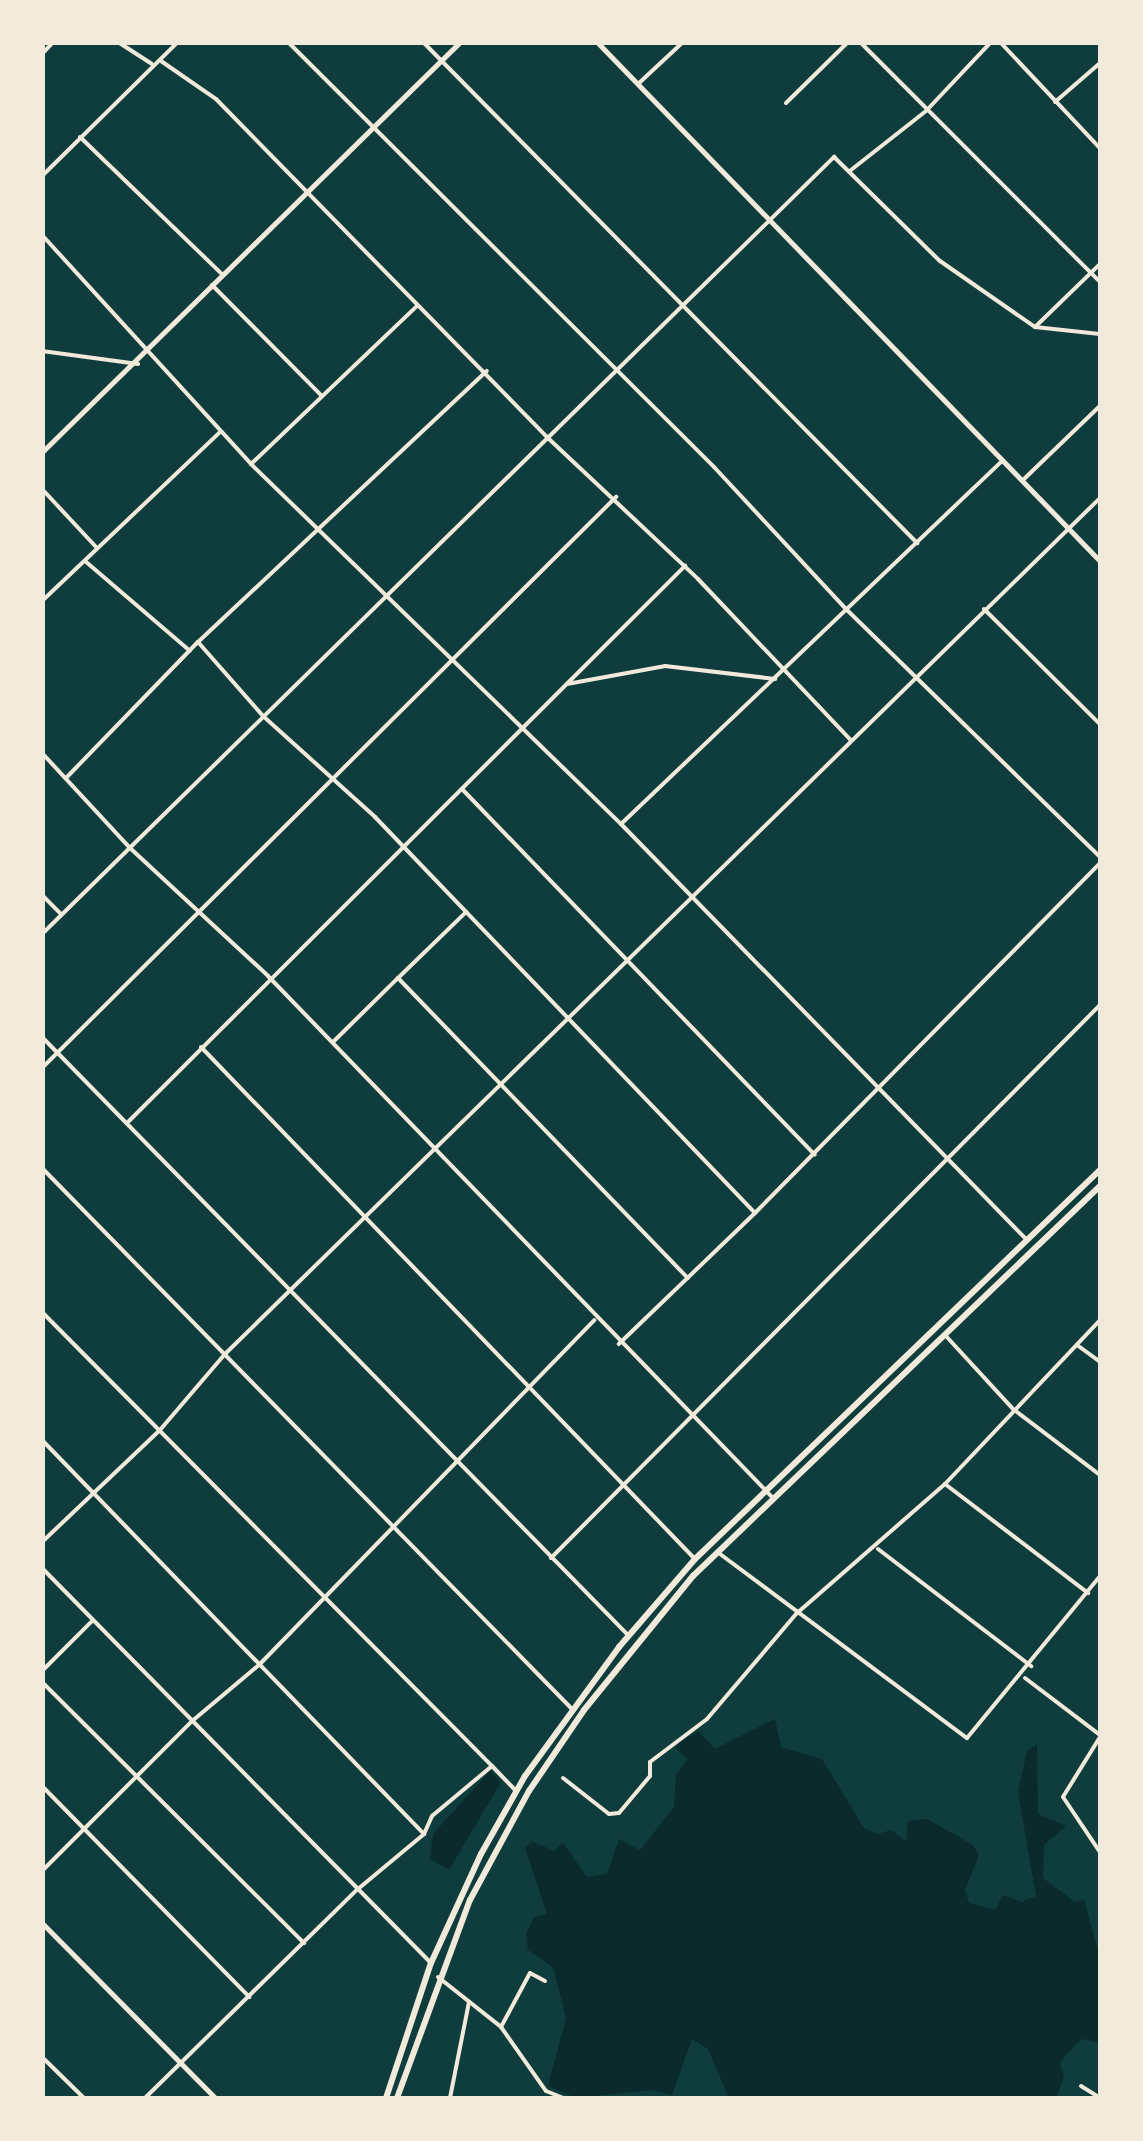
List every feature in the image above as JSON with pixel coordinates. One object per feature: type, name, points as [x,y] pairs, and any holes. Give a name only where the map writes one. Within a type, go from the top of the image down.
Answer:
[{"type":"main road","points":[[386,2098],[431,1963],[516,1791],[628,1635],[695,1560],[766,1490],[1100,1170]]},
{"type":"main road","points":[[397,2098],[438,1977],[529,1791],[627,1654],[717,1552],[1100,1186]]},
{"type":"street","points":[[42,54],[53,42]]},
{"type":"street","points":[[118,42],[154,65]]},
{"type":"street","points":[[42,176],[178,42]]},
{"type":"street","points":[[288,42],[847,610],[1100,860],[814,1155],[618,1344]]},
{"type":"street","points":[[423,42],[917,543]]},
{"type":"street","points":[[42,452],[152,352],[222,274],[376,129],[460,42]]},
{"type":"street","points":[[596,42],[764,222],[1100,561]]},
{"type":"street","points":[[638,84],[683,42]]},
{"type":"street","points":[[786,103],[848,42]]},
{"type":"street","points":[[860,42],[1100,282]]},
{"type":"street","points":[[851,170],[926,111],[991,42]]},
{"type":"street","points":[[1000,42],[1100,148]]},
{"type":"street","points":[[161,60],[216,100],[550,439],[685,566],[851,740]]},
{"type":"street","points":[[1054,102],[1100,63]]},
{"type":"street","points":[[80,137],[222,274]]},
{"type":"street","points":[[42,934],[834,157],[940,261],[1035,328],[1100,334]]},
{"type":"street","points":[[42,235],[251,464],[621,824],[689,898],[1027,1240]]},
{"type":"street","points":[[1035,328],[1100,264]]},
{"type":"street","points":[[212,286],[321,395]]},
{"type":"street","points":[[251,464],[417,306]]},
{"type":"street","points":[[42,351],[138,364]]},
{"type":"street","points":[[66,778],[198,642],[487,371]]},
{"type":"street","points":[[1023,480],[1100,406]]},
{"type":"street","points":[[42,601],[222,431]]},
{"type":"street","points":[[621,824],[1004,460]]},
{"type":"street","points":[[42,489],[98,548]]},
{"type":"street","points":[[42,1068],[616,497]]},
{"type":"street","points":[[42,1542],[96,1496],[225,1354],[1100,498]]},
{"type":"street","points":[[84,561],[190,651]]},
{"type":"street","points":[[128,1122],[268,976],[685,566]]},
{"type":"street","points":[[984,609],[1100,724]]},
{"type":"street","points":[[198,642],[263,716],[336,778],[402,844],[755,1213]]},
{"type":"street","points":[[565,685],[665,666],[775,680]]},
{"type":"street","points":[[42,754],[130,848],[202,908],[436,1148],[618,1344],[773,1498]]},
{"type":"street","points":[[462,789],[814,1155]]},
{"type":"street","points":[[42,896],[61,914]]},
{"type":"street","points":[[333,1042],[467,912]]},
{"type":"street","points":[[398,978],[688,1278]]},
{"type":"street","points":[[551,1558],[1100,1005]]},
{"type":"street","points":[[42,1037],[628,1635]]},
{"type":"street","points":[[201,1047],[695,1560]]},
{"type":"street","points":[[42,1168],[572,1708]]},
{"type":"street","points":[[42,1312],[516,1791]]},
{"type":"street","points":[[42,1871],[190,1722],[259,1665],[391,1524],[596,1318]]},
{"type":"street","points":[[563,1778],[608,1814],[619,1813],[650,1776],[650,1762],[707,1720],[796,1614],[878,1548],[1100,1320]]},
{"type":"street","points":[[943,1333],[1014,1410],[1100,1475]]},
{"type":"street","points":[[1076,1344],[1100,1362]]},
{"type":"street","points":[[42,1440],[424,1834]]},
{"type":"street","points":[[944,1484],[1088,1593]]},
{"type":"street","points":[[878,1548],[1031,1666]]},
{"type":"street","points":[[717,1552],[958,1736],[976,1734],[1100,1576]]},
{"type":"street","points":[[42,1568],[431,1963]]},
{"type":"street","points":[[42,1671],[93,1620]]},
{"type":"street","points":[[1023,1677],[1100,1736],[1064,1798],[1100,1852]]},
{"type":"street","points":[[42,1682],[304,1943]]},
{"type":"street","points":[[146,2098],[358,1889],[424,1834],[432,1816],[492,1766]]},
{"type":"street","points":[[42,1786],[249,1997]]},
{"type":"street","points":[[42,1923],[215,2098]]},
{"type":"street","points":[[501,2027],[530,1973],[545,1981]]},
{"type":"street","points":[[438,1977],[501,2027],[546,2090],[563,2098]]},
{"type":"street","points":[[450,2098],[469,2002]]},
{"type":"street","points":[[42,2057],[84,2098]]},
{"type":"street","points":[[1082,2086],[1100,2098]]},
{"type":"street","points":[[544,2098],[546,2090]]},
{"type":"water","points":[[775,1719],[781,1747],[822,1759],[864,1828],[878,1834],[891,1830],[906,1841],[908,1821],[927,1819],[973,1845],[979,1855],[965,1890],[969,1903],[995,1910],[1003,1895],[1022,1902],[1036,1896],[1018,1792],[1027,1751],[1037,1744],[1038,1814],[1066,1826],[1044,1845],[1043,1878],[1075,1902],[1084,1900],[1100,1958],[1100,2043],[1081,2039],[1060,2062],[1064,2077],[1056,2098],[729,2098],[708,2049],[692,2039],[672,2095],[652,2090],[576,2098],[548,2086],[566,2018],[553,1967],[528,1950],[526,1934],[534,1917],[547,1914],[525,1848],[532,1841],[554,1851],[563,1843],[587,1877],[607,1874],[619,1839],[640,1850],[674,1807],[676,1775],[687,1759],[676,1748],[679,1743],[698,1731],[715,1749]]},
{"type":"water","points":[[490,1771],[501,1782],[449,1870],[430,1859],[433,1834]]}]
